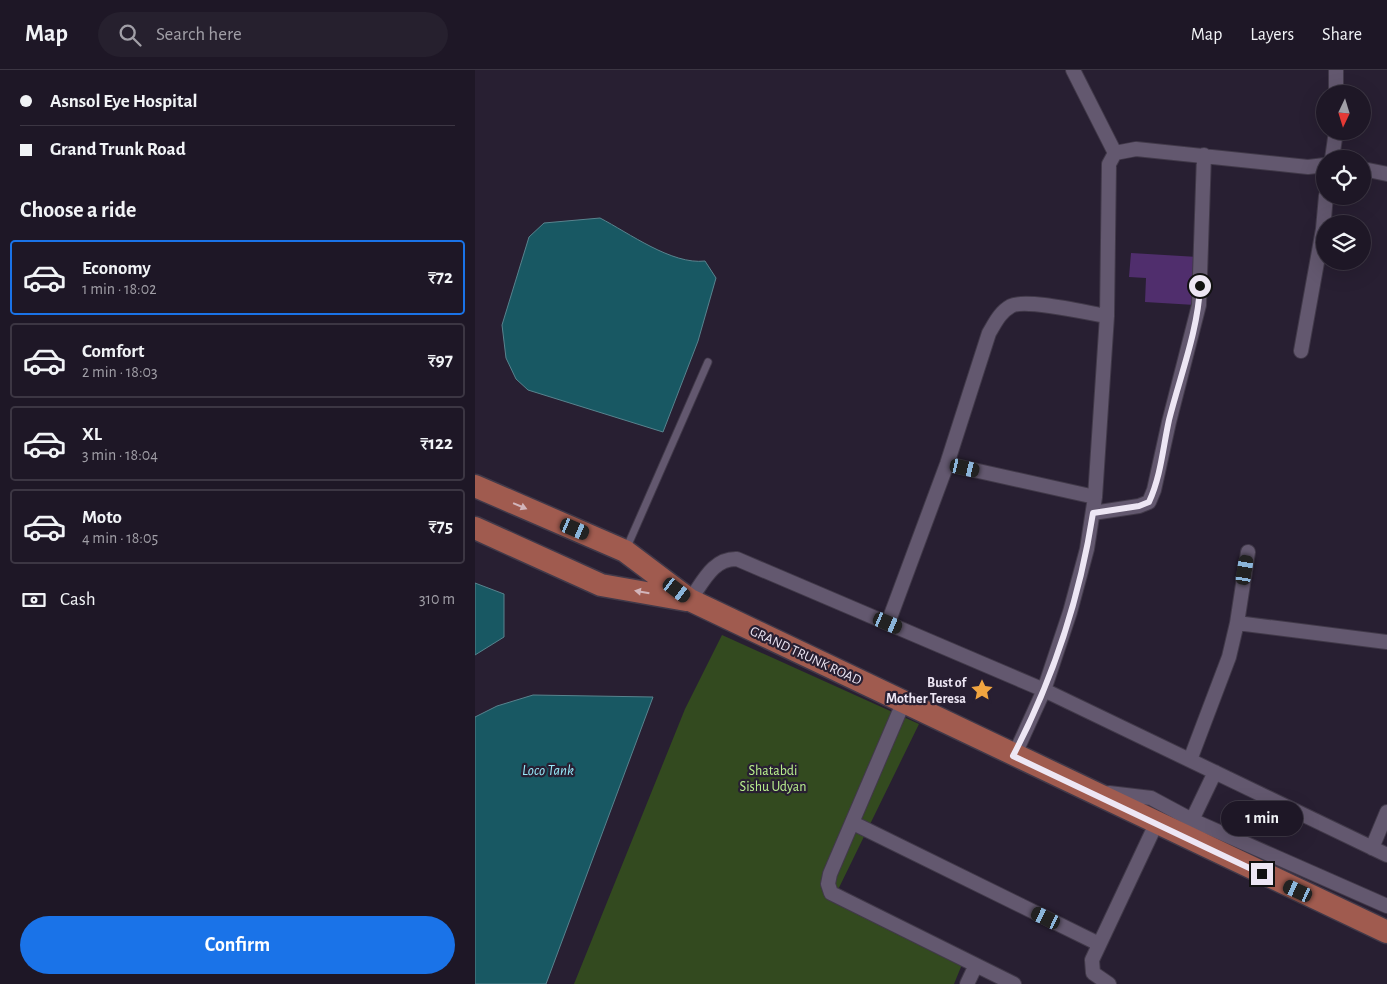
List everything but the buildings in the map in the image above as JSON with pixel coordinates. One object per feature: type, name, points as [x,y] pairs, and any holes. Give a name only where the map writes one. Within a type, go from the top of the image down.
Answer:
[{"type":"main road","name":"GRAND TRUNK ROAD","points":[[475,486],[625,551],[690,600],[904,701],[1086,791],[1387,932]]},
{"type":"main road","points":[[475,528],[601,584],[690,600]]},
{"type":"street","points":[[1073,70],[1115,153]]},
{"type":"street","points":[[1336,70],[1336,85]]},
{"type":"street","points":[[1115,153],[1136,149],[1204,154],[1308,167],[1316,166]]},
{"type":"street","points":[[1013,756],[1044,690],[1070,612],[1087,549],[1095,497],[1107,316],[1108,177],[1109,164],[1115,153]]},
{"type":"street","points":[[1093,513],[1139,506],[1149,502],[1155,490],[1169,422],[1199,305],[1204,154]]},
{"type":"street","points":[[1371,171],[1387,174]]},
{"type":"street","points":[[1301,351],[1323,229],[1325,205]]},
{"type":"street","points":[[888,623],[947,464],[989,334],[999,316],[1011,306],[1026,303],[1107,316]]},
{"type":"street","points":[[947,464],[1095,497]]},
{"type":"street","points":[[1190,760],[1223,678],[1237,624],[1248,552]]},
{"type":"street","points":[[690,600],[716,564],[726,558],[737,559],[1044,690],[1387,855]]},
{"type":"street","points":[[1237,624],[1387,642]]},
{"type":"street","points":[[904,701],[831,874],[828,884],[831,893],[1014,984]]},
{"type":"street","points":[[1192,820],[1215,772]]},
{"type":"street","points":[[1086,791],[1151,798],[1192,820],[1387,906]]},
{"type":"street","points":[[1372,848],[1387,812]]},
{"type":"street","points":[[853,823],[1099,944]]},
{"type":"street","points":[[1109,984],[1090,979],[1092,960],[1156,824]]},
{"type":"street","points":[[967,984],[976,965]]},
{"type":"lane","points":[[625,551],[708,362]]},
{"type":"green space","name":"Shatabdi Sishu Udyan","points":[[722,635],[919,724],[832,902],[963,962],[954,984],[574,984],[685,709]]},
{"type":"water","points":[[600,218],[665,253],[692,261],[705,261],[716,278],[698,341],[663,432],[528,390],[516,379],[506,358],[502,325],[529,237],[544,223]]},
{"type":"water","points":[[475,583],[504,594],[504,637],[475,655]]},
{"type":"water","name":"Loco Tank","points":[[533,695],[653,697],[546,984],[475,984],[475,717],[497,706]]},
{"type":"place","name":"Bust of Mother Teresa","points":[[982,690]]},
{"type":"route","points":[[1200,286],[1197,316],[1169,422],[1155,490],[1149,502],[1139,506],[1093,513],[1087,549],[1070,612],[1044,690],[1030,725],[1013,756],[1262,874]]}]
